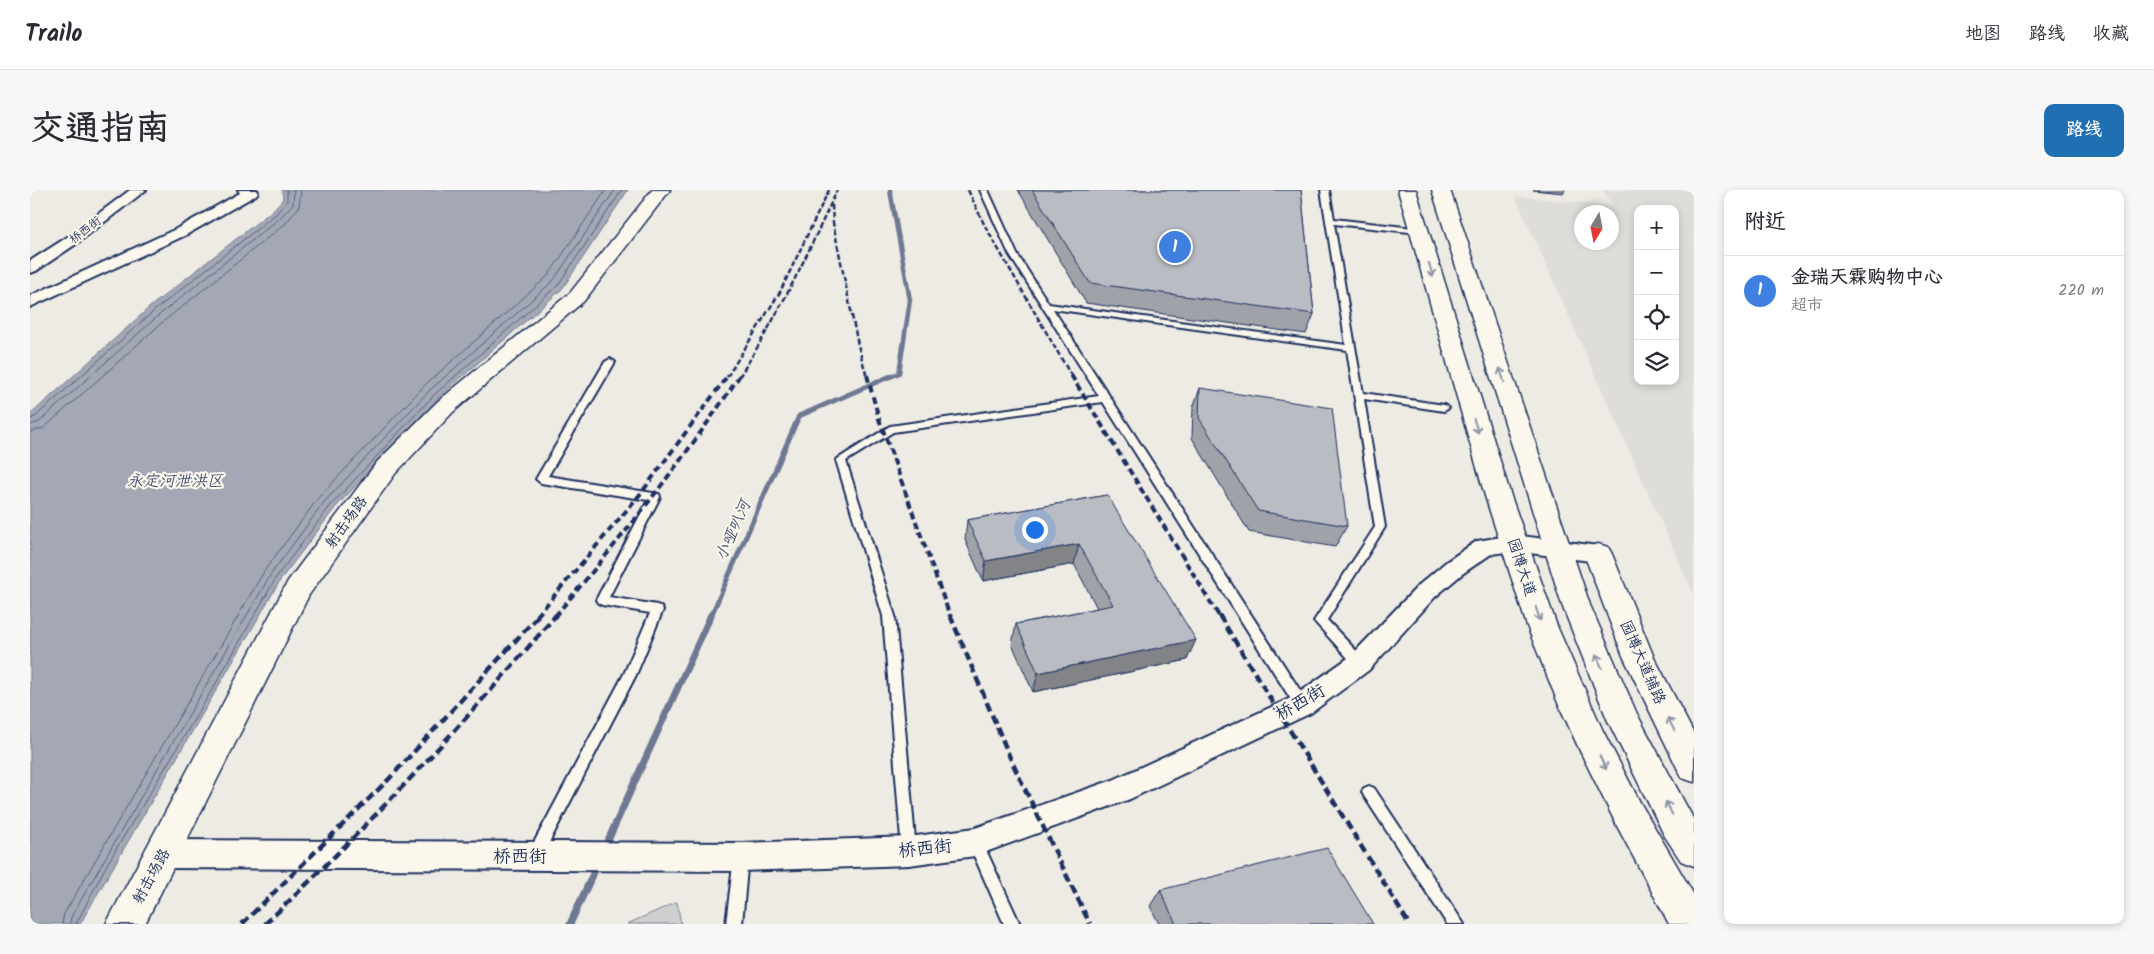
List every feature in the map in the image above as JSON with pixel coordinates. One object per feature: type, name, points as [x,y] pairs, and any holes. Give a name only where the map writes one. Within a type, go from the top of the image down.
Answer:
[{"type":"main road","name":"射击场路","points":[[125,924],[163,854],[298,589],[386,468],[445,407],[577,297],[661,190]]},
{"type":"main road","name":"园博大道","points":[[1407,190],[1491,474],[1542,627],[1578,711],[1631,821],[1690,924]]},
{"type":"main road","points":[[1441,190],[1576,605],[1623,719],[1676,823],[1694,849]]},
{"type":"main road","points":[[1491,474],[1508,488],[1527,491],[1537,482]]},
{"type":"main road","name":"园博大道辅路","points":[[1598,554],[1638,656],[1694,767]]},
{"type":"street","name":"桥西街","points":[[30,268],[71,241],[139,190]]},
{"type":"street","points":[[30,302],[181,232],[250,192],[245,190]]},
{"type":"street","name":"桥西街","points":[[163,854],[741,857],[909,851],[975,842],[1120,790],[1302,705],[1360,663],[1427,591],[1454,568],[1485,547],[1514,543],[1598,554]]},
{"type":"lane","points":[[984,190],[1013,254],[1302,705]]},
{"type":"lane","points":[[1325,190],[1380,527],[1320,621],[1360,663]]},
{"type":"lane","points":[[1330,221],[1419,231]]},
{"type":"lane","points":[[1048,306],[1351,348]]},
{"type":"lane","points":[[534,857],[630,675],[657,610],[602,600],[655,497],[541,479],[610,362]]},
{"type":"lane","points":[[1358,395],[1444,408]]},
{"type":"lane","points":[[909,851],[889,616],[842,460],[890,429],[1107,398]]},
{"type":"lane","points":[[1369,792],[1456,924]]},
{"type":"lane","points":[[975,842],[1012,924]]},
{"type":"lane","points":[[734,924],[741,857]]},
{"type":"shaded area","points":[[1603,190],[1694,190],[1694,595],[1515,196],[1603,205],[1574,205],[1574,250],[1619,250],[1619,205],[1612,205]]},
{"type":"shaded area","points":[[677,902],[681,924],[627,924]]},
{"type":"water","name":"永定河泄洪区","points":[[282,190],[628,190],[562,289],[437,399],[335,508],[281,579],[80,924],[30,924],[30,415],[151,306],[273,210],[283,199]]},
{"type":"building","points":[[1032,190],[1301,190],[1314,314],[1090,283]]},
{"type":"building","points":[[1200,388],[1332,408],[1347,526],[1258,511],[1199,418]]},
{"type":"building","points":[[1107,495],[1196,640],[1038,673],[1016,624],[1113,605],[1079,544],[986,561],[967,520]]},
{"type":"building","points":[[1327,848],[1373,924],[1176,924],[1160,890]]},
{"type":"waterway","name":"小哑叭河","points":[[890,190],[910,300],[899,373],[890,377]]},
{"type":"waterway","name":"小哑叭河","points":[[711,616],[799,416],[893,375]]},
{"type":"waterway","name":"小哑叭河","points":[[604,849],[711,615]]},
{"type":"waterway","name":"小哑叭河","points":[[570,924],[597,865]]},
{"type":"railway","points":[[727,377],[780,292],[829,190]]},
{"type":"railway","points":[[739,377],[791,285],[837,190]]},
{"type":"railway","points":[[968,190],[985,226],[1072,377]]},
{"type":"railway","points":[[832,205],[833,223],[858,345],[867,377]]},
{"type":"railway","points":[[537,616],[642,492],[728,375]]},
{"type":"railway","points":[[555,616],[651,498],[697,438],[740,375]]},
{"type":"railway","points":[[867,375],[879,419],[950,616]]},
{"type":"railway","points":[[1071,375],[1219,616]]},
{"type":"railway","points":[[242,924],[389,779],[539,615]]},
{"type":"railway","points":[[265,924],[415,774],[556,615]]},
{"type":"railway","points":[[950,615],[1011,760],[1090,924]]},
{"type":"railway","points":[[1219,615],[1409,924]]},
{"type":"place","name":"金瑞天霖购物中心","points":[[1175,247]]}]
